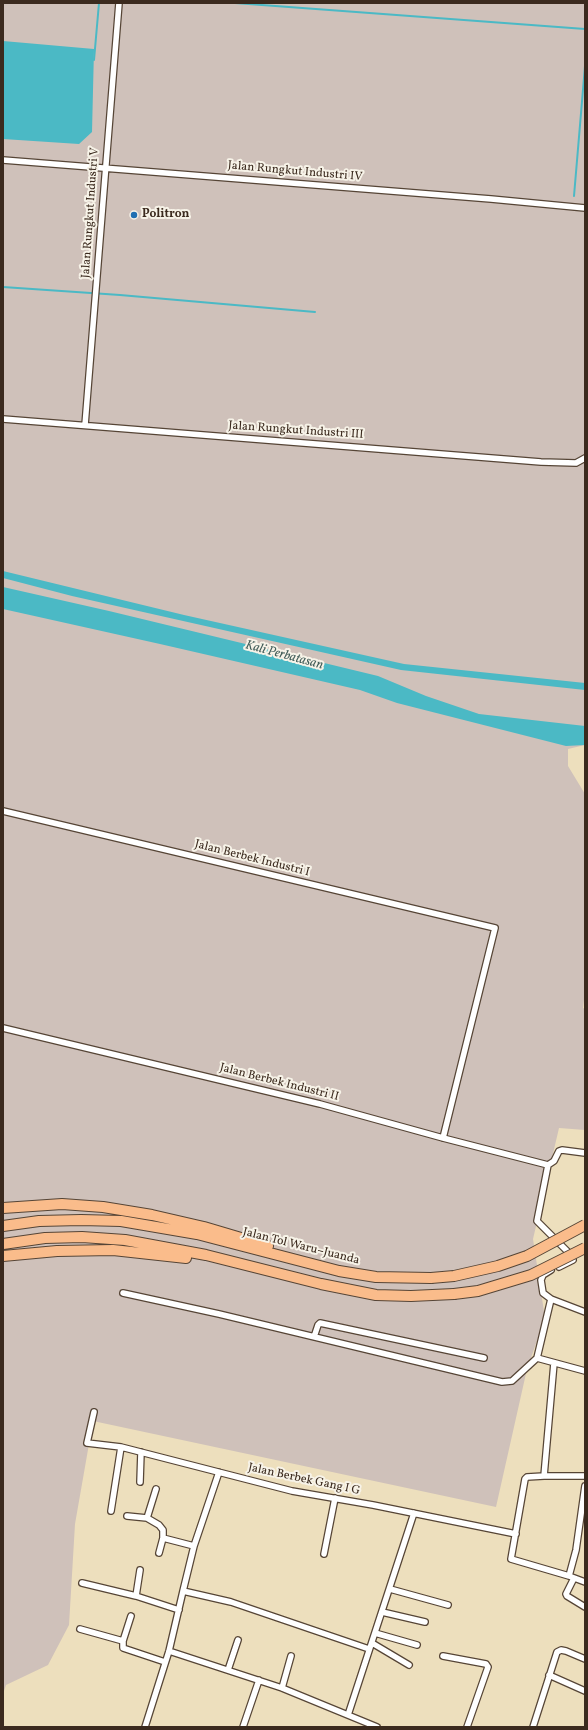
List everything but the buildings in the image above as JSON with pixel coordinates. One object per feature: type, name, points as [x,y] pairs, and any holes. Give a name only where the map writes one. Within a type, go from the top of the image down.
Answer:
[{"type":"highway","points":[[3,1208],[62,1204],[103,1207],[152,1215],[251,1241],[339,1271]]},
{"type":"highway","name":"Jalan Tol Waru–Juanda","points":[[3,1226],[39,1221],[121,1221],[197,1234],[339,1271],[376,1277],[431,1278],[454,1276],[498,1266],[527,1256],[585,1226]]},
{"type":"highway","points":[[3,1244],[45,1238],[82,1237],[140,1242],[206,1255],[321,1284],[376,1295],[411,1296],[454,1294],[478,1291],[532,1276],[585,1248]]},
{"type":"highway","points":[[3,1256],[57,1251],[113,1250],[174,1255],[274,1278],[321,1284]]},
{"type":"street","name":"Jalan Rungkut Industri V","points":[[86,425],[119,3]]},
{"type":"street","name":"Jalan Rungkut Industri IV","points":[[3,160],[491,199],[585,208]]},
{"type":"street","name":"Jalan Rungkut Industri III","points":[[3,419],[533,462],[576,463],[585,458]]},
{"type":"street","name":"Jalan Berbek Industri I","points":[[3,811],[495,928],[443,1138]]},
{"type":"street","name":"Jalan Berbek Industri II","points":[[3,1028],[320,1104],[548,1165]]},
{"type":"street","points":[[585,1153],[562,1150],[559,1151],[554,1161],[548,1165],[537,1221],[573,1258],[543,1275],[541,1280],[543,1293],[551,1299],[585,1312]]},
{"type":"street","points":[[123,1293],[502,1382],[512,1381],[537,1358],[551,1299]]},
{"type":"street","points":[[314,1337],[318,1324],[320,1323],[484,1358]]},
{"type":"street","points":[[537,1358],[585,1371]]},
{"type":"street","points":[[544,1476],[554,1363]]},
{"type":"street","name":"Jalan Berbek Gang I G","points":[[94,1412],[87,1443],[121,1447],[292,1490],[516,1534]]},
{"type":"street","points":[[110,1511],[121,1447]]},
{"type":"street","points":[[140,1482],[142,1452]]},
{"type":"street","points":[[145,1727],[169,1651],[194,1546],[219,1472]]},
{"type":"street","points":[[585,1476],[544,1476],[527,1477],[525,1479],[516,1534],[510,1559],[585,1582]]},
{"type":"street","points":[[585,1486],[576,1550],[566,1594],[585,1607]]},
{"type":"street","points":[[147,1518],[156,1489]]},
{"type":"street","points":[[324,1554],[335,1498]]},
{"type":"street","points":[[348,1715],[414,1513]]},
{"type":"street","points":[[127,1516],[147,1518],[159,1525],[162,1530],[163,1538],[159,1553]]},
{"type":"street","points":[[163,1538],[194,1546]]},
{"type":"street","points":[[136,1596],[140,1570]]},
{"type":"street","points":[[82,1583],[136,1596],[178,1610]]},
{"type":"street","points":[[390,1589],[448,1605]]},
{"type":"street","points":[[183,1592],[231,1602],[369,1649]]},
{"type":"street","points":[[382,1612],[425,1622]]},
{"type":"street","points":[[131,1616],[123,1641],[124,1650],[165,1662]]},
{"type":"street","points":[[80,1629],[123,1641]]},
{"type":"street","points":[[375,1633],[417,1646]]},
{"type":"street","points":[[228,1670],[238,1640]]},
{"type":"street","points":[[372,1643],[408,1665]]},
{"type":"street","points":[[533,1727],[557,1652],[561,1650],[585,1659]]},
{"type":"street","points":[[169,1651],[282,1688],[348,1715],[363,1724],[377,1727]]},
{"type":"street","points":[[282,1688],[291,1656]]},
{"type":"street","points":[[443,1656],[486,1664],[488,1667],[466,1727]]},
{"type":"street","points":[[549,1675],[585,1691]]},
{"type":"street","points":[[244,1727],[259,1680]]},
{"type":"shaded area","points":[[3,3],[585,3],[585,745],[568,749],[568,766],[585,794],[585,992],[583,1008],[585,1009],[585,1130],[559,1128],[533,1239],[545,1318],[527,1369],[496,1507],[93,1421],[75,1524],[69,1625],[48,1665],[6,1685],[3,1694]]},
{"type":"water","points":[[3,41],[94,49],[92,132],[79,144],[3,139]]},
{"type":"water","name":"Kali Perbatasan","points":[[3,571],[184,615],[404,664],[585,683],[585,690],[401,670],[72,596],[3,578]]},
{"type":"water","name":"Kali Perbatasan","points":[[3,587],[378,676],[426,696],[479,714],[585,726],[585,745],[566,746],[397,703],[360,690],[3,609]]},
{"type":"waterway","points":[[94,60],[99,3]]},
{"type":"waterway","points":[[235,3],[585,29]]},
{"type":"waterway","points":[[574,196],[585,66]]},
{"type":"waterway","points":[[3,287],[120,295],[315,312]]},
{"type":"place","name":"Politron","points":[[134,215]]}]
